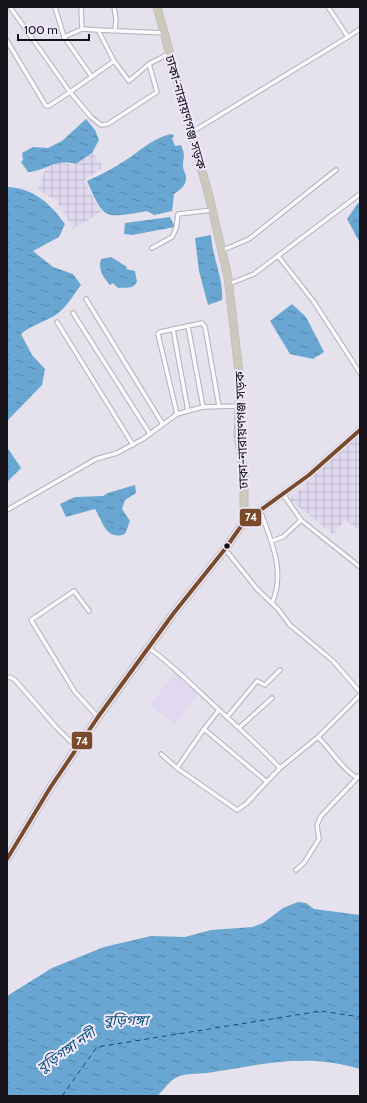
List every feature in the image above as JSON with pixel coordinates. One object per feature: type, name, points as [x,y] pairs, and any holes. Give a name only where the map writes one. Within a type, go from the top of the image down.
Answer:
[{"type":"highway","name":"ঢাকা-নারায়ণগঞ্জ সড়ক","points":[[157,7],[213,210],[223,250],[229,284],[240,381],[238,434],[244,477],[244,522]]},
{"type":"highway","points":[[8,857],[50,788],[98,717],[148,648],[225,549],[244,522]]},
{"type":"main road","points":[[244,522],[309,475],[360,430]]},
{"type":"street","points":[[10,7],[71,91],[95,121],[101,125],[108,124],[157,92],[149,64]]},
{"type":"street","points":[[55,7],[64,37],[92,78]]},
{"type":"street","points":[[81,7],[82,29]]},
{"type":"street","points":[[114,7],[116,19],[115,30]]},
{"type":"street","points":[[328,7],[348,37]]},
{"type":"street","points":[[64,37],[82,29],[164,34]]},
{"type":"street","points":[[98,30],[114,61],[127,81],[149,64],[170,53]]},
{"type":"street","points":[[192,132],[358,30],[360,36]]},
{"type":"street","points":[[7,41],[46,106],[49,106],[92,78],[114,61]]},
{"type":"street","points":[[223,250],[249,238],[336,170]]},
{"type":"street","points":[[229,284],[254,274],[360,194]]},
{"type":"street","points":[[152,248],[172,237],[176,229],[178,214],[213,210]]},
{"type":"street","points":[[278,256],[314,302],[360,373]]},
{"type":"street","points":[[86,299],[162,424]]},
{"type":"street","points":[[73,313],[150,434]]},
{"type":"street","points":[[57,322],[133,445]]},
{"type":"street","points":[[177,414],[158,334],[160,332],[202,323],[204,324],[219,406]]},
{"type":"street","points":[[188,326],[202,407]]},
{"type":"street","points":[[173,329],[188,411]]},
{"type":"street","points":[[7,510],[96,459],[117,453],[133,445],[177,414],[202,407],[240,406]]},
{"type":"street","points":[[283,494],[301,520],[360,567]]},
{"type":"street","points":[[260,510],[279,570],[279,582],[272,603]]},
{"type":"street","points":[[271,541],[283,537],[301,520]]},
{"type":"street","points":[[225,549],[257,589],[272,603],[294,629],[342,669],[360,692]]},
{"type":"street","points":[[89,612],[74,591],[31,620],[75,692],[98,717]]},
{"type":"street","points":[[148,648],[171,665],[219,710],[228,716],[280,768]]},
{"type":"street","points":[[228,716],[257,681],[264,685],[280,670]]},
{"type":"street","points":[[7,678],[10,677],[15,680],[56,727],[77,748]]},
{"type":"street","points":[[161,754],[177,768],[237,810],[246,804],[266,781],[280,768],[318,737],[360,695]]},
{"type":"street","points":[[240,727],[272,698]]},
{"type":"street","points":[[177,768],[219,710]]},
{"type":"street","points":[[204,729],[266,781]]},
{"type":"street","points":[[296,870],[304,863],[319,839],[317,824],[321,816],[358,777],[335,759],[318,737]]},
{"type":"shaded area","points":[[93,153],[103,167],[84,181],[101,212],[73,229],[57,201],[38,190],[46,167],[58,163],[76,165]]},
{"type":"shaded area","points":[[360,434],[360,530],[345,520],[333,534],[289,499]]},
{"type":"shaded area","points":[[176,671],[201,690],[175,724],[150,705]]},
{"type":"water","points":[[86,119],[95,130],[99,140],[92,153],[76,164],[56,164],[28,172],[21,162],[23,160],[22,153],[33,147],[48,148],[62,141]]},
{"type":"water","points":[[172,134],[174,136],[172,138],[175,146],[181,145],[183,149],[183,168],[186,180],[183,187],[174,194],[172,211],[154,215],[147,211],[114,215],[108,214],[103,210],[98,204],[87,181],[117,166],[153,141]]},
{"type":"water","points":[[7,187],[25,190],[33,194],[47,203],[59,216],[65,224],[59,237],[33,251],[53,267],[73,274],[81,285],[61,311],[21,334],[32,355],[45,369],[42,385],[7,421]]},
{"type":"water","points":[[358,203],[360,205],[360,243],[347,219]]},
{"type":"water","points":[[170,217],[175,227],[132,235],[124,234],[125,223]]},
{"type":"water","points":[[211,235],[213,251],[220,276],[222,300],[208,305],[199,271],[195,238]]},
{"type":"water","points":[[111,257],[127,267],[126,269],[135,271],[137,282],[135,285],[129,288],[118,288],[113,283],[110,285],[102,273],[100,263],[101,259]]},
{"type":"water","points":[[292,304],[306,317],[324,352],[313,359],[290,354],[270,321]]},
{"type":"water","points":[[7,447],[21,468],[7,482]]},
{"type":"water","points":[[135,485],[136,493],[125,500],[122,509],[130,521],[125,534],[113,535],[109,533],[95,509],[66,517],[60,504],[75,497],[103,496],[108,493]]},
{"type":"water","name":"বুড়িগঙ্গা","points":[[298,902],[306,903],[314,909],[360,915],[360,1069],[320,1061],[283,1062],[180,1076],[171,1081],[157,1096],[7,1096],[7,996],[52,968],[104,947],[151,936],[185,937],[211,930],[253,927],[263,923],[283,908]]},
{"type":"ferry route","points":[[62,1096],[97,1047],[321,1011],[360,1017]]},
{"type":"transit line","name":"74","points":[[7,859],[50,788],[98,717],[173,614],[225,549],[244,522],[309,475],[360,430]]},
{"type":"water label","name":"বুড়িগঙ্গা নদী","points":[[66,1050]]}]
